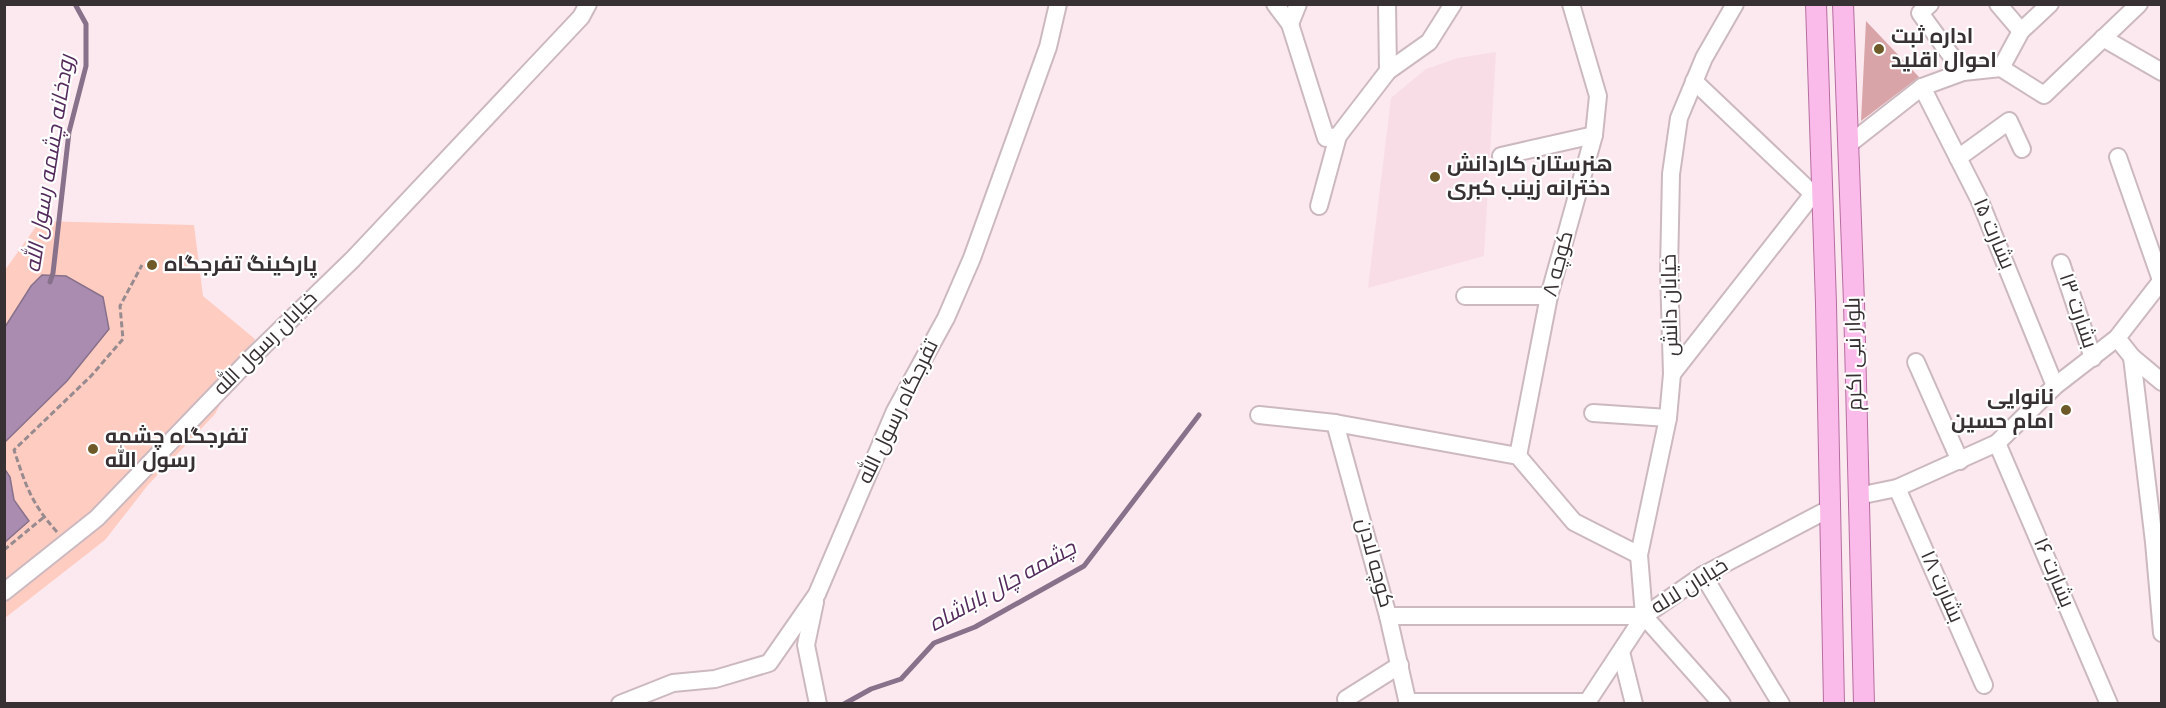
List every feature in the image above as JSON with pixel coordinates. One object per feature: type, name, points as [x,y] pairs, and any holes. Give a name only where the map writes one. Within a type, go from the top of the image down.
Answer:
[{"type":"main road","name":"بلوار نبی اکرم","points":[[1816,4],[1818,191],[1826,304],[1834,704]]},
{"type":"main road","name":"بلوار نبی اکرم","points":[[1843,4],[1854,303],[1857,496],[1864,704]]},
{"type":"main road","points":[[1826,304],[1854,303]]},
{"type":"street","name":"خیابان رسول الله","points":[[4,592],[97,518],[252,357],[353,259],[581,17],[588,4]]},
{"type":"street","name":"تفرجگاه رسول الله","points":[[620,704],[673,683],[715,679],[770,663],[817,594],[895,411],[946,318],[972,258],[1048,47],[1058,4]]},
{"type":"street","points":[[1275,4],[1290,24],[1326,138],[1338,136]]},
{"type":"street","points":[[1290,24],[1298,4]]},
{"type":"street","points":[[1387,4],[1388,71]]},
{"type":"street","points":[[1319,206],[1338,136],[1388,71],[1429,42],[1453,4]]},
{"type":"street","name":"کوچه ۸","points":[[1518,456],[1549,296],[1594,135],[1598,96],[1571,4]]},
{"type":"street","name":"خیابان دانش","points":[[1644,616],[1639,555],[1668,418],[1672,374],[1669,271],[1671,174],[1679,118],[1704,58],[1735,4]]},
{"type":"street","points":[[1929,4],[1920,14],[1963,72]]},
{"type":"street","points":[[1998,4],[2021,31]]},
{"type":"street","points":[[2001,68],[2021,31],[2050,4]]},
{"type":"street","points":[[1848,145],[1922,87],[1963,72],[2001,68],[2044,95],[2139,4]]},
{"type":"street","points":[[2103,38],[2162,72]]},
{"type":"street","points":[[1672,374],[1818,191],[1694,81]]},
{"type":"street","name":"بشارت ۱۵","points":[[1922,87],[1979,199],[2055,386]]},
{"type":"street","points":[[1958,158],[2009,122],[2022,149]]},
{"type":"street","points":[[1501,156],[1594,135]]},
{"type":"street","points":[[1857,496],[1897,488],[1997,443],[2055,386],[2116,338],[2161,280],[2118,157]]},
{"type":"street","name":"بشارت ۱۳","points":[[2061,263],[2093,358]]},
{"type":"street","points":[[1465,296],[1549,296]]},
{"type":"street","points":[[2116,338],[2132,357],[2162,382]]},
{"type":"street","points":[[2132,357],[2158,543],[2162,633]]},
{"type":"street","points":[[1916,362],[1960,461]]},
{"type":"street","points":[[1593,413],[1668,418]]},
{"type":"street","points":[[1259,415],[1335,423],[1518,456],[1574,522],[1639,555]]},
{"type":"street","name":"کوچه لادن","points":[[1335,423],[1388,616],[1408,703]]},
{"type":"street","name":"بشارت ۱۶","points":[[1997,443],[2109,704]]},
{"type":"street","name":"بشارت ۱۸","points":[[1897,488],[1984,685]]},
{"type":"street","name":"خیابان لاله","points":[[1587,703],[1644,616],[1703,575],[1829,508]]},
{"type":"street","points":[[1703,575],[1781,704]]},
{"type":"street","points":[[817,594],[806,645],[818,704]]},
{"type":"street","points":[[1388,616],[1644,616],[1722,704]]},
{"type":"street","points":[[1621,652],[1634,704]]},
{"type":"street","points":[[1346,699],[1400,665]]},
{"type":"street","points":[[1408,703],[1587,703]]},
{"type":"path","points":[[66,543],[29,495],[14,450],[91,376],[123,339],[120,306],[142,265]]},
{"type":"path","points":[[4,550],[44,517]]},
{"type":"shaded area","name":"هنرستان کاردانش دخترانه زینب کبری","points":[[1496,52],[1484,256],[1368,288],[1391,98],[1426,69],[1458,58]]},
{"type":"shaded area","name":"تفرجگاه چشمه رسول الله","points":[[40,221],[194,225],[203,296],[255,339],[215,414],[148,485],[105,540],[5,618],[5,270]]},
{"type":"shaded area","points":[[42,275],[66,276],[103,297],[109,329],[67,381],[5,442],[5,327],[31,286]]},
{"type":"shaded area","points":[[4,468],[10,477],[14,500],[29,521],[5,542]]},
{"type":"building","name":"اداره ثبت احوال اقلید","points":[[1866,21],[1919,77],[1861,121]]},
{"type":"waterway","name":"رودخانه چشمه رسول الله","points":[[50,282],[53,273],[69,132],[86,66],[86,24],[75,4]]},
{"type":"waterway","name":"چشمه چال باباشاه","points":[[844,704],[871,689],[901,679],[934,643],[975,627],[1084,566],[1199,415]]},
{"type":"place","name":"اداره ثبت احوال اقلید","points":[[1879,49]]},
{"type":"place","name":"هنرستان کاردانش دخترانه زینب کبری","points":[[1435,177]]},
{"type":"place","name":"پارکینگ تفرجگاه","points":[[152,265]]},
{"type":"place","name":"نانوایی امام حسین","points":[[2066,410]]},
{"type":"place","name":"تفرجگاه چشمه رسول الله","points":[[93,449]]}]
